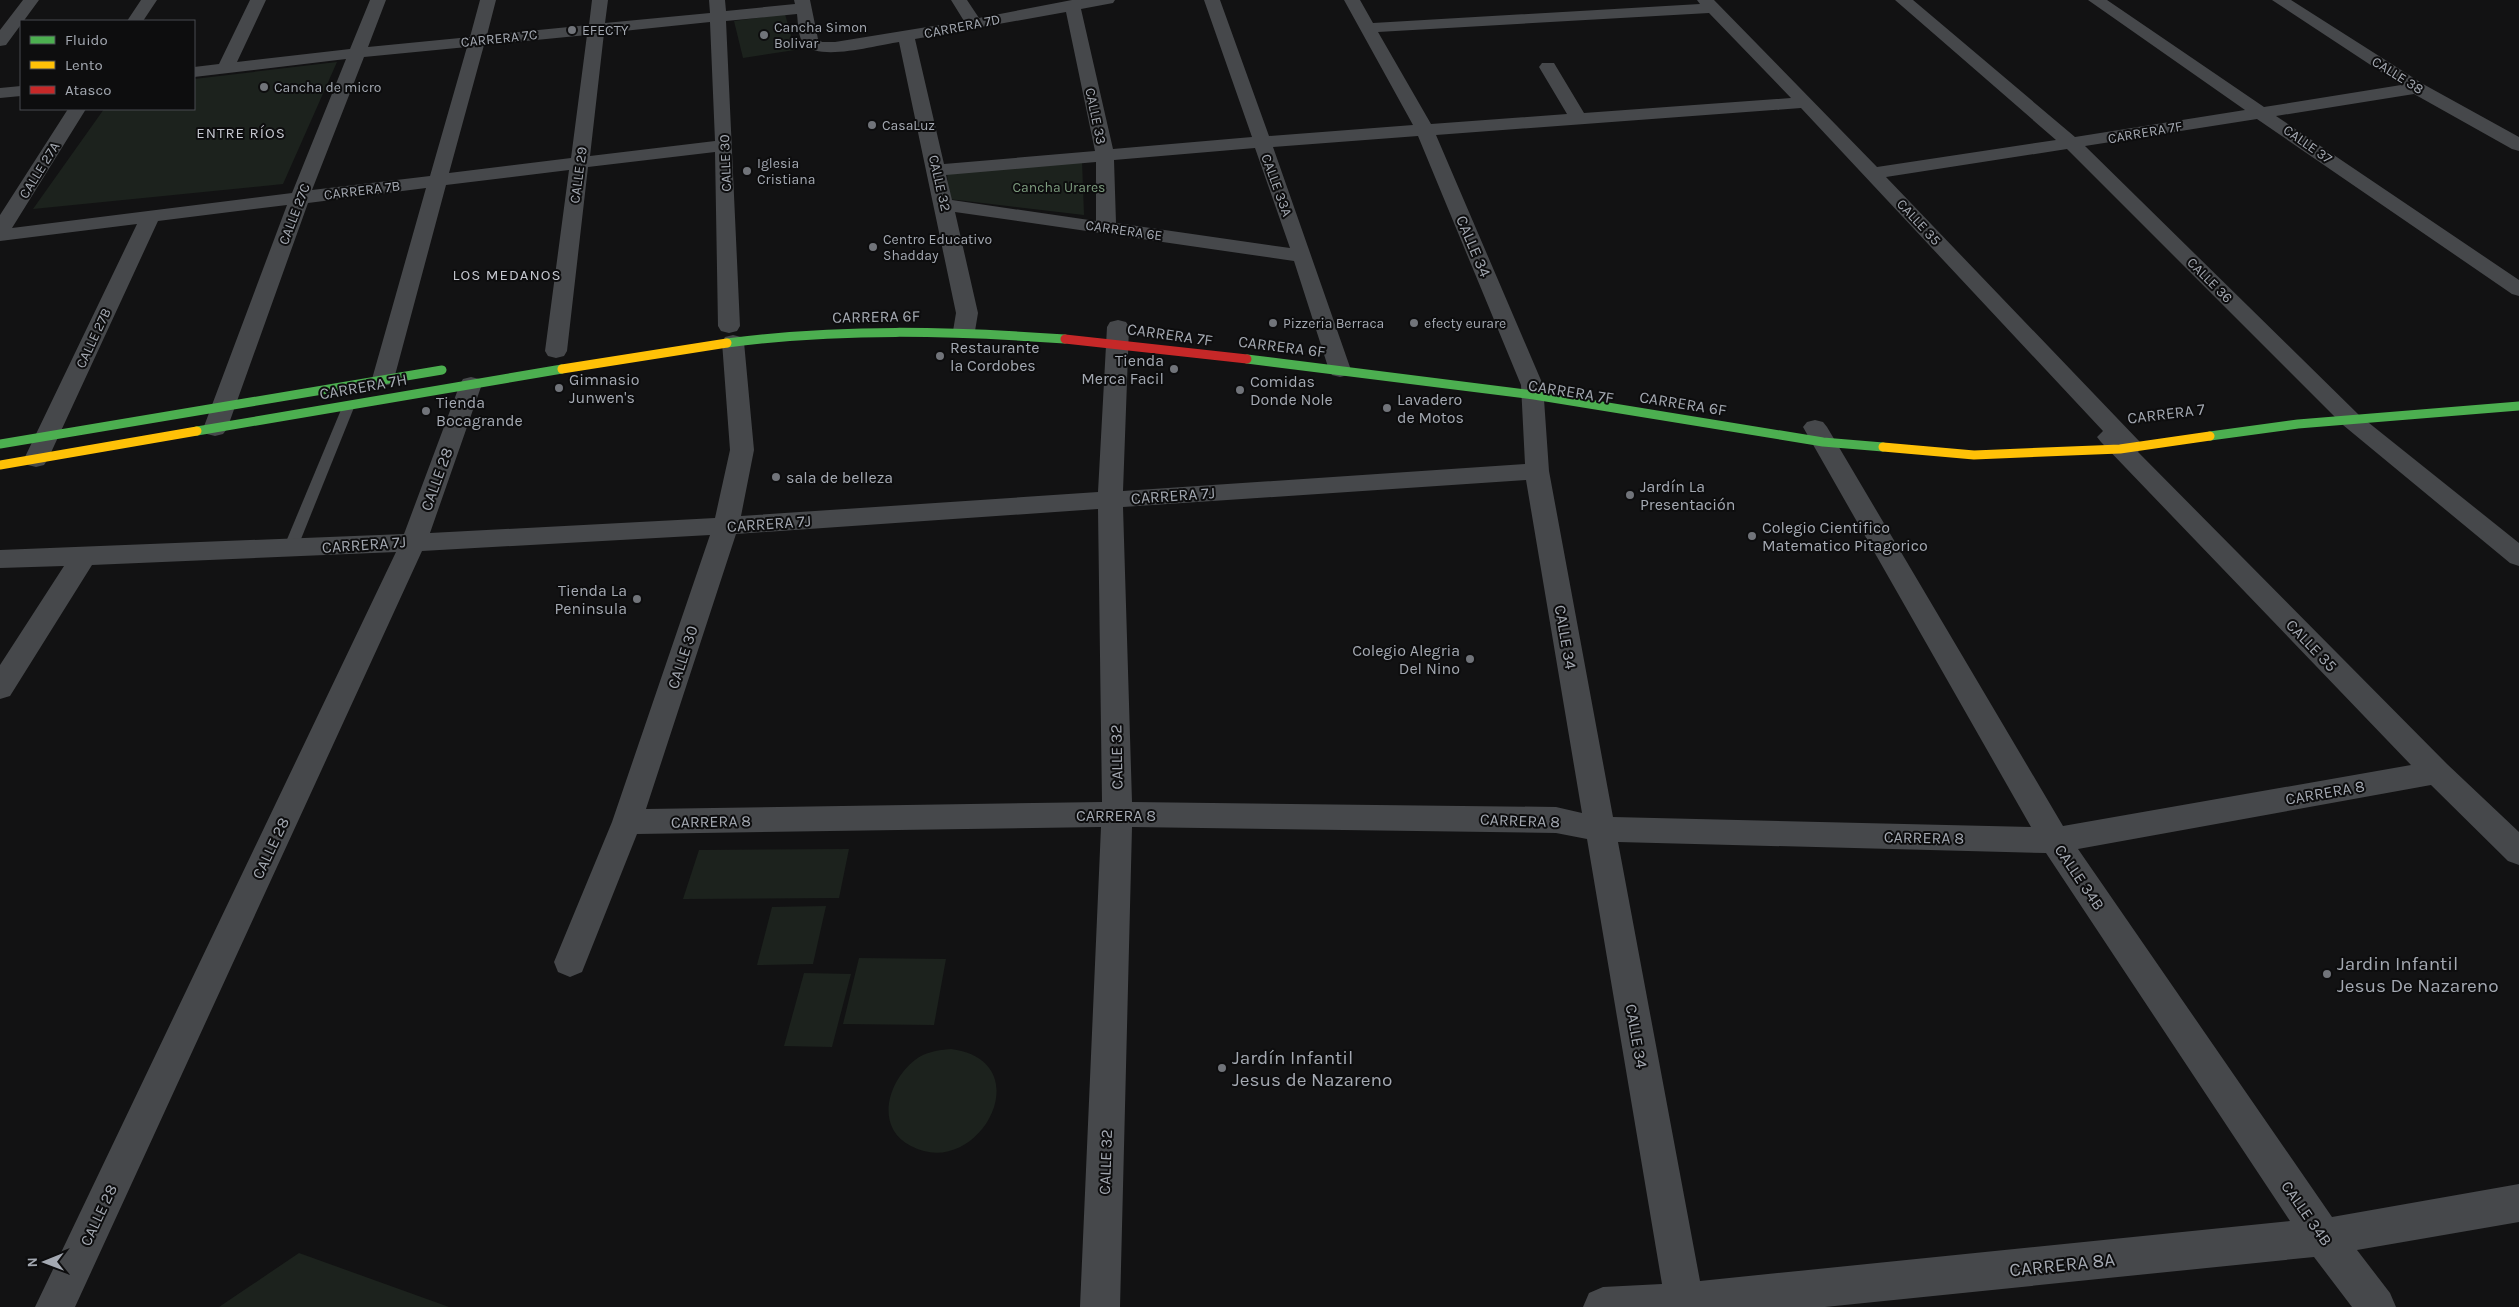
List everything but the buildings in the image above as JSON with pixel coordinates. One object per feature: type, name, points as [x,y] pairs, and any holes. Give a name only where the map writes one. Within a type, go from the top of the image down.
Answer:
[{"type":"street","points":[[0,41],[31,0]]},
{"type":"street","points":[[136,20],[149,0]]},
{"type":"street","points":[[226,68],[258,0]]},
{"type":"street","name":"CALLE 27C","points":[[215,429],[221,407],[300,198],[378,0]]},
{"type":"street","points":[[383,379],[488,0]]},
{"type":"street","name":"CALLE 29","points":[[556,351],[600,0]]},
{"type":"street","points":[[959,0],[974,24]]},
{"type":"street","name":"CARRERA 7D","points":[[804,4],[810,41],[818,47],[835,47],[1107,0]]},
{"type":"street","name":"CALLE 33A","points":[[1212,0],[1303,256],[1337,360]]},
{"type":"street","name":"CALLE 34","points":[[1352,0],[1425,130],[1533,390],[1537,470],[1684,1304]]},
{"type":"street","name":"CALLE 36","points":[[1903,0],[2073,144],[2337,411],[2519,557]]},
{"type":"street","name":"CALLE 37","points":[[2096,0],[2519,290]]},
{"type":"street","name":"CALLE 38","points":[[2280,0],[2417,88],[2519,145]]},
{"type":"street","name":"CARRERA 7C","points":[[195,72],[477,40],[596,29],[717,8],[804,4]]},
{"type":"street","points":[[1367,28],[1532,11],[1709,4]]},
{"type":"street","name":"CALLE 35","points":[[1709,4],[1873,173],[2119,439],[2437,772],[2519,852]]},
{"type":"street","name":"CALLE 33","points":[[1072,6],[1105,156],[1106,228]]},
{"type":"street","name":"CALLE 30","points":[[570,962],[628,822],[726,526],[742,450],[730,330],[717,8]]},
{"type":"street","name":"CALLE 32","points":[[906,36],[945,205],[967,318]]},
{"type":"street","points":[[1548,67],[1578,118]]},
{"type":"street","name":"CARRERA 7F","points":[[1873,173],[2073,144],[2417,88]]},
{"type":"street","points":[[0,93],[20,91]]},
{"type":"street","points":[[937,170],[1261,142],[1805,102]]},
{"type":"street","name":"CALLE 27A","points":[[0,230],[76,110]]},
{"type":"street","name":"CARRERA 7B","points":[[0,235],[724,145]]},
{"type":"street","name":"CARRERA 6E","points":[[945,205],[1303,256]]},
{"type":"street","name":"CALLE 27B","points":[[36,458],[150,217]]},
{"type":"street","name":"CARRERA 6F","points":[[730,330],[848,331],[967,318],[1117,331],[1337,360],[1817,431]]},
{"type":"street","name":"CARRERA 7H","points":[[0,465],[349,405],[461,376],[730,330]]},
{"type":"street","name":"CALLE 32","points":[[1100,1307],[1118,814],[1110,499],[1117,331]]},
{"type":"street","name":"CARRERA 7F","points":[[1414,368],[1533,390],[1708,411]]},
{"type":"street","name":"CARRERA 7H","points":[[0,444],[383,379],[461,376]]},
{"type":"street","name":"CALLE 28","points":[[55,1307],[414,541],[461,376]]},
{"type":"street","name":"CARRERA 7","points":[[2247,419],[2337,411],[2519,406]]},
{"type":"street","name":"CARRERA 7","points":[[1817,431],[1974,455],[2119,439],[2298,424],[2337,411]]},
{"type":"street","name":"CALLE 34B","points":[[1817,431],[2055,840],[2323,1237],[2376,1307]]},
{"type":"street","name":"CARRERA 7J","points":[[0,559],[290,549],[726,526],[1537,470]]},
{"type":"street","points":[[0,688],[84,556]]},
{"type":"street","name":"CARRERA 8","points":[[628,822],[1118,814],[1556,820],[1601,829],[2055,840],[2437,772]]},
{"type":"street","name":"CARRERA 8A","points":[[1603,1307],[1684,1304],[2323,1237],[2519,1203]]},
{"type":"lane","points":[[290,549],[349,405]]},
{"type":"green space","name":"Cancha Simon Bolivar","points":[[785,14],[795,50],[743,58],[734,21]]},
{"type":"green space","points":[[337,62],[283,184],[33,209],[103,110],[195,110],[195,79]]},
{"type":"green space","name":"Cancha Urares","points":[[1082,161],[1084,215],[949,199],[947,171]]},
{"type":"green space","points":[[849,849],[839,898],[683,899],[699,850]]},
{"type":"green space","points":[[826,906],[813,964],[757,965],[772,907]]},
{"type":"green space","points":[[859,958],[946,959],[934,1025],[843,1024]]},
{"type":"green space","points":[[804,973],[851,974],[832,1047],[784,1046]]},
{"type":"green space","points":[[951,1049],[978,1058],[993,1074],[996,1094],[991,1116],[977,1134],[958,1148],[936,1153],[911,1146],[899,1138],[892,1128],[889,1104],[892,1091],[898,1080],[915,1060],[932,1052]]},
{"type":"green space","points":[[299,1253],[449,1307],[219,1307]]},
{"type":"traffic: fast","points":[[727,343],[769,337],[854,331],[981,333],[1065,339]]},
{"type":"traffic: fast","points":[[1247,359],[1534,395],[1823,442],[1883,447]]},
{"type":"traffic: fast","points":[[197,431],[562,369]]},
{"type":"traffic: fast","points":[[0,444],[442,370]]},
{"type":"traffic: fast","points":[[2210,436],[2298,424],[2519,406]]},
{"type":"traffic: slow","points":[[562,369],[727,343]]},
{"type":"traffic: slow","points":[[0,465],[197,431]]},
{"type":"traffic: slow","points":[[1883,447],[1974,455],[2120,449],[2210,436]]},
{"type":"traffic: jam","points":[[1065,339],[1247,359]]},
{"type":"place","name":"EFECTY","points":[[572,30]]},
{"type":"place","name":"Cancha Simon Bolivar","points":[[764,35]]},
{"type":"place","name":"Cancha de micro","points":[[264,87]]},
{"type":"place","name":"CasaLuz","points":[[872,125]]},
{"type":"place","name":"Iglesia Cristiana","points":[[747,171]]},
{"type":"place","name":"Centro Educativo Shadday","points":[[873,247]]},
{"type":"place","name":"Pizzeria Berraca","points":[[1273,323]]},
{"type":"place","name":"efecty eurare","points":[[1414,323]]},
{"type":"place","name":"Restaurante la Cordobes","points":[[940,356]]},
{"type":"place","name":"Tienda Merca Facil","points":[[1174,369]]},
{"type":"place","name":"Gimnasio Junwen's","points":[[559,388]]},
{"type":"place","name":"Comidas Donde Nole","points":[[1240,390]]},
{"type":"place","name":"Lavadero de Motos","points":[[1387,408]]},
{"type":"place","name":"Tienda Bocagrande","points":[[426,411]]},
{"type":"place","name":"sala de belleza","points":[[776,477]]},
{"type":"place","name":"Jardín La Presentación","points":[[1630,495]]},
{"type":"place","name":"Colegio Cientifico Matematico Pitagorico","points":[[1752,536]]},
{"type":"place","name":"Tienda La Peninsula","points":[[637,599]]},
{"type":"place","name":"Colegio Alegria Del Nino","points":[[1470,659]]},
{"type":"place","name":"Jardin Infantil Jesus De Nazareno","points":[[2327,974]]},
{"type":"place","name":"Jardín Infantil Jesus de Nazareno","points":[[1222,1068]]},
{"type":"district","name":"ENTRE RÍOS","points":[[241,133]]},
{"type":"district","name":"LOS MEDANOS","points":[[507,275]]}]
